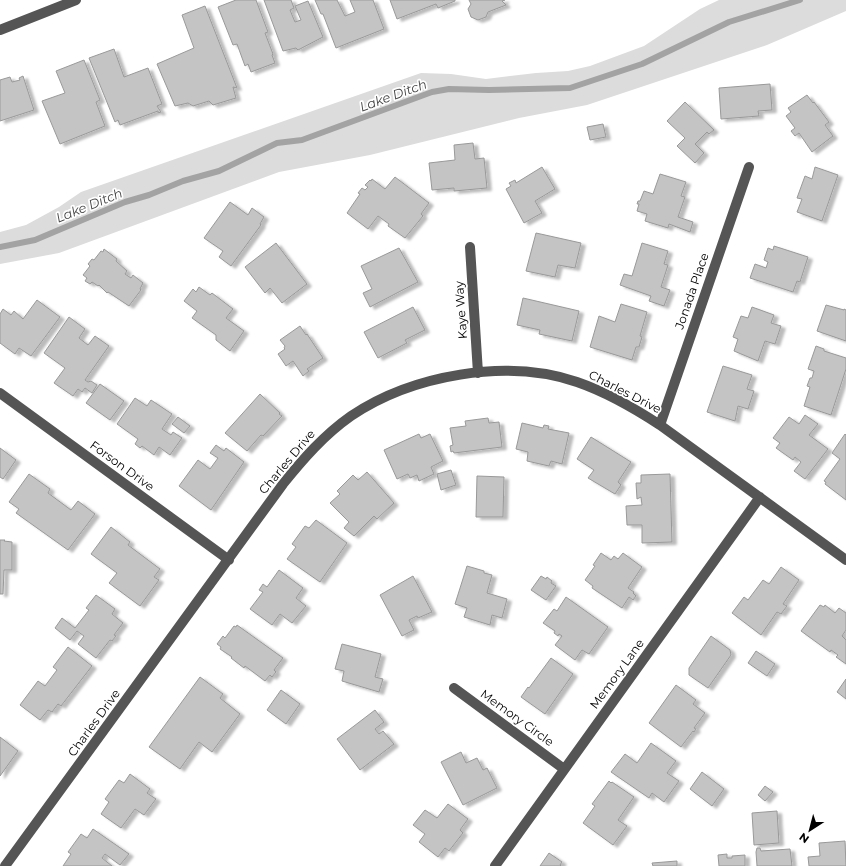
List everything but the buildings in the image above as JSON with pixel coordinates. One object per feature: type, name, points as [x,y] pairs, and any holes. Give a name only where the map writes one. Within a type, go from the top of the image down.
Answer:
[{"type":"street","points":[[0,30],[76,0]]},
{"type":"street","name":"Jonada Place","points":[[660,425],[749,167]]},
{"type":"street","name":"Kaye Way","points":[[470,246],[478,372]]},
{"type":"street","name":"Charles Drive","points":[[5,866],[283,484],[304,459],[325,437],[351,416],[380,399],[409,387],[438,379],[478,372],[539,374],[577,382],[602,392],[634,408],[660,425],[846,560]]},
{"type":"street","name":"Forson Drive","points":[[0,393],[228,560]]},
{"type":"street","name":"Memory Lane","points":[[495,866],[760,497]]},
{"type":"street","name":"Memory Circle","points":[[454,688],[564,769]]},
{"type":"shaded area","points":[[719,0],[846,0],[846,11],[767,45],[587,105],[519,118],[370,155],[279,172],[59,253],[0,264],[0,232],[26,225],[59,207],[81,192],[421,73],[451,74],[486,79],[568,71],[590,66],[644,46],[700,9]]},
{"type":"waterway","name":"Lake Ditch","points":[[0,247],[35,240],[125,202],[149,195],[183,181],[219,171],[277,143],[302,140],[432,92],[449,89],[489,90],[570,88],[642,64],[729,22],[800,0]]}]
